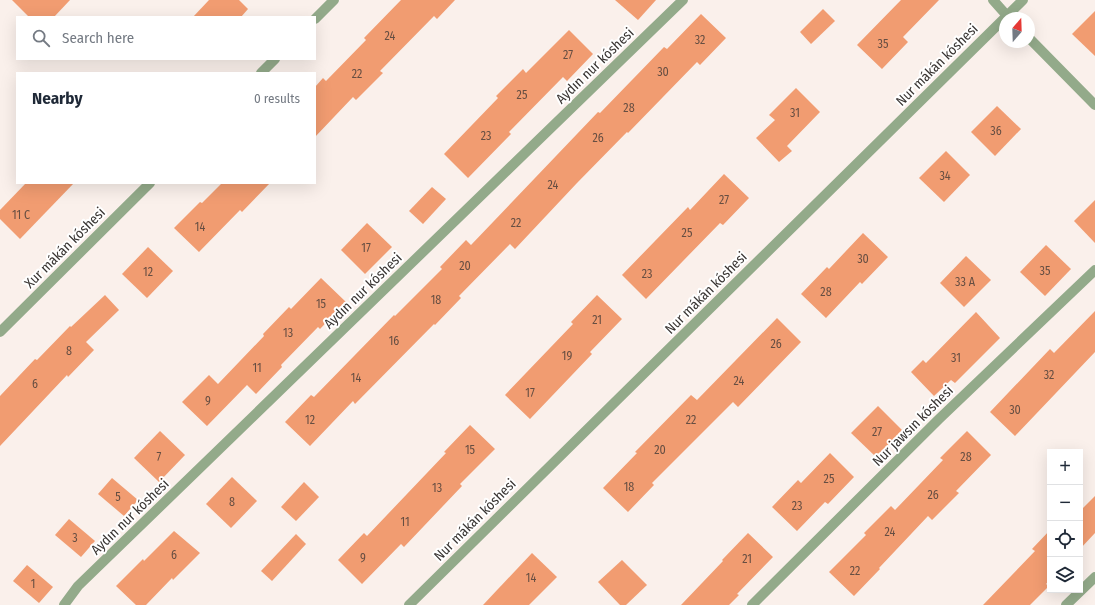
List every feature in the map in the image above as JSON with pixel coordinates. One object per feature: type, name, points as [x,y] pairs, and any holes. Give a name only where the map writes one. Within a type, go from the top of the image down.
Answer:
[{"type":"street","points":[[316,18],[334,0]]},
{"type":"street","name":"Aydın nur kóshesi","points":[[64,605],[78,586],[683,0]]},
{"type":"street","points":[[993,0],[1004,12]]},
{"type":"street","name":"Nur mákán kóshesi","points":[[1012,12],[1023,0]]},
{"type":"street","name":"Nur mákán kóshesi","points":[[408,605],[999,26]]},
{"type":"street","points":[[1035,44],[1095,105]]},
{"type":"street","points":[[262,72],[274,60]]},
{"type":"street","name":"Xur mákán kóshesi","points":[[0,332],[149,184]]},
{"type":"street","name":"Nur jawsın kóshesi","points":[[752,605],[939,419],[1095,270]]},
{"type":"street","points":[[1066,605],[1095,577]]},
{"type":"building","points":[[12,0],[70,0],[55,16],[28,16]]},
{"type":"building","points":[[209,0],[239,0],[248,9],[242,16],[194,16]]},
{"type":"building","points":[[401,0],[455,0],[437,19],[434,16],[380,71],[383,73],[356,100],[353,97],[316,136],[316,86],[323,78],[326,81],[366,40],[364,38]]},
{"type":"building","points":[[615,0],[656,0],[638,20]]},
{"type":"building","points":[[901,0],[939,0],[903,37],[908,42],[882,69],[857,45]]},
{"type":"building","points":[[823,9],[835,21],[811,44],[800,32]]},
{"type":"building","points":[[1095,11],[1095,56],[1072,34]]},
{"type":"building","points":[[701,14],[726,38],[700,65],[697,62],[628,133],[627,132],[515,249],[510,244],[459,296],[461,298],[435,325],[434,324],[355,404],[353,401],[310,446],[285,422],[311,395],[314,397],[394,315],[395,316],[442,269],[440,267],[466,240],[471,245],[598,112],[600,113],[664,47],[667,49]]},
{"type":"building","points":[[569,30],[593,54],[567,81],[563,77],[509,132],[511,134],[468,178],[444,154],[498,98],[496,96],[523,69],[526,73]]},
{"type":"building","points":[[796,88],[820,112],[787,146],[792,151],[779,162],[756,138],[775,120],[769,115]]},
{"type":"building","points":[[997,106],[1021,129],[995,156],[971,132]]},
{"type":"building","points":[[946,151],[970,175],[944,202],[919,178]]},
{"type":"building","points":[[724,174],[749,198],[723,225],[720,223],[646,299],[622,275],[688,207],[690,210]]},
{"type":"building","points":[[25,184],[73,184],[20,239],[0,219],[0,210]]},
{"type":"building","points":[[221,184],[269,184],[242,212],[240,210],[199,252],[174,228],[200,202],[202,203]]},
{"type":"building","points":[[432,187],[446,199],[423,224],[409,211]]},
{"type":"building","points":[[1095,200],[1095,243],[1074,221]]},
{"type":"building","points":[[367,223],[392,247],[365,274],[341,250]]},
{"type":"building","points":[[863,233],[888,257],[862,284],[860,282],[826,318],[801,294],[827,267],[829,269]]},
{"type":"building","points":[[1046,245],[1071,269],[1045,296],[1020,272]]},
{"type":"building","points":[[148,247],[173,271],[147,298],[122,274]]},
{"type":"building","points":[[966,256],[991,280],[964,307],[940,283]]},
{"type":"building","points":[[321,278],[346,302],[320,329],[318,327],[281,365],[282,367],[256,394],[247,385],[207,426],[182,402],[209,375],[218,384],[264,336],[263,334],[289,307],[291,309]]},
{"type":"building","points":[[105,295],[119,310],[86,342],[94,350],[68,377],[67,375],[0,446],[0,396],[35,359],[37,360],[70,326],[71,327]]},
{"type":"building","points":[[597,295],[622,319],[590,352],[592,354],[530,419],[505,395],[573,324],[571,322]]},
{"type":"building","points":[[1095,311],[1095,352],[1015,436],[990,412],[1050,349],[1054,353]]},
{"type":"building","points":[[976,312],[1000,338],[955,383],[951,380],[934,396],[911,372],[923,360],[926,363]]},
{"type":"building","points":[[777,318],[801,342],[738,407],[733,402],[652,483],[654,485],[628,512],[603,488],[637,453],[635,452],[691,395],[697,400]]},
{"type":"building","points":[[878,406],[902,430],[876,457],[851,433]]},
{"type":"building","points":[[470,425],[495,449],[460,484],[462,486],[404,547],[401,544],[362,584],[338,560],[364,533],[367,536],[446,453],[444,452]]},
{"type":"building","points":[[160,431],[185,455],[159,482],[134,458]]},
{"type":"building","points":[[967,431],[991,455],[956,491],[959,493],[932,520],[928,516],[854,596],[829,572],[866,535],[864,533],[891,506],[895,510],[943,460],[940,458]]},
{"type":"building","points":[[830,453],[854,477],[828,504],[825,502],[797,531],[772,507],[798,480],[801,483]]},
{"type":"building","points":[[232,477],[257,501],[231,528],[206,504]]},
{"type":"building","points":[[112,478],[138,500],[124,516],[98,494]]},
{"type":"building","points":[[304,482],[319,497],[296,521],[281,507]]},
{"type":"building","points":[[1095,496],[1095,533],[1083,546],[1083,521],[1083,508]]},
{"type":"building","points":[[69,519],[95,541],[81,557],[55,535]]},
{"type":"building","points":[[174,531],[200,553],[173,580],[172,578],[146,605],[136,605],[116,586]]},
{"type":"building","points":[[748,533],[773,557],[737,594],[739,595],[729,605],[681,605],[723,561],[722,560]]},
{"type":"building","points":[[1047,533],[1047,588],[1030,605],[983,605],[1035,551],[1032,549]]},
{"type":"building","points":[[296,534],[306,544],[272,581],[261,571]]},
{"type":"building","points":[[532,553],[557,577],[529,605],[483,605]]},
{"type":"building","points":[[622,560],[647,585],[626,605],[620,605],[598,582]]},
{"type":"building","points":[[27,565],[53,587],[39,603],[13,581]]}]
